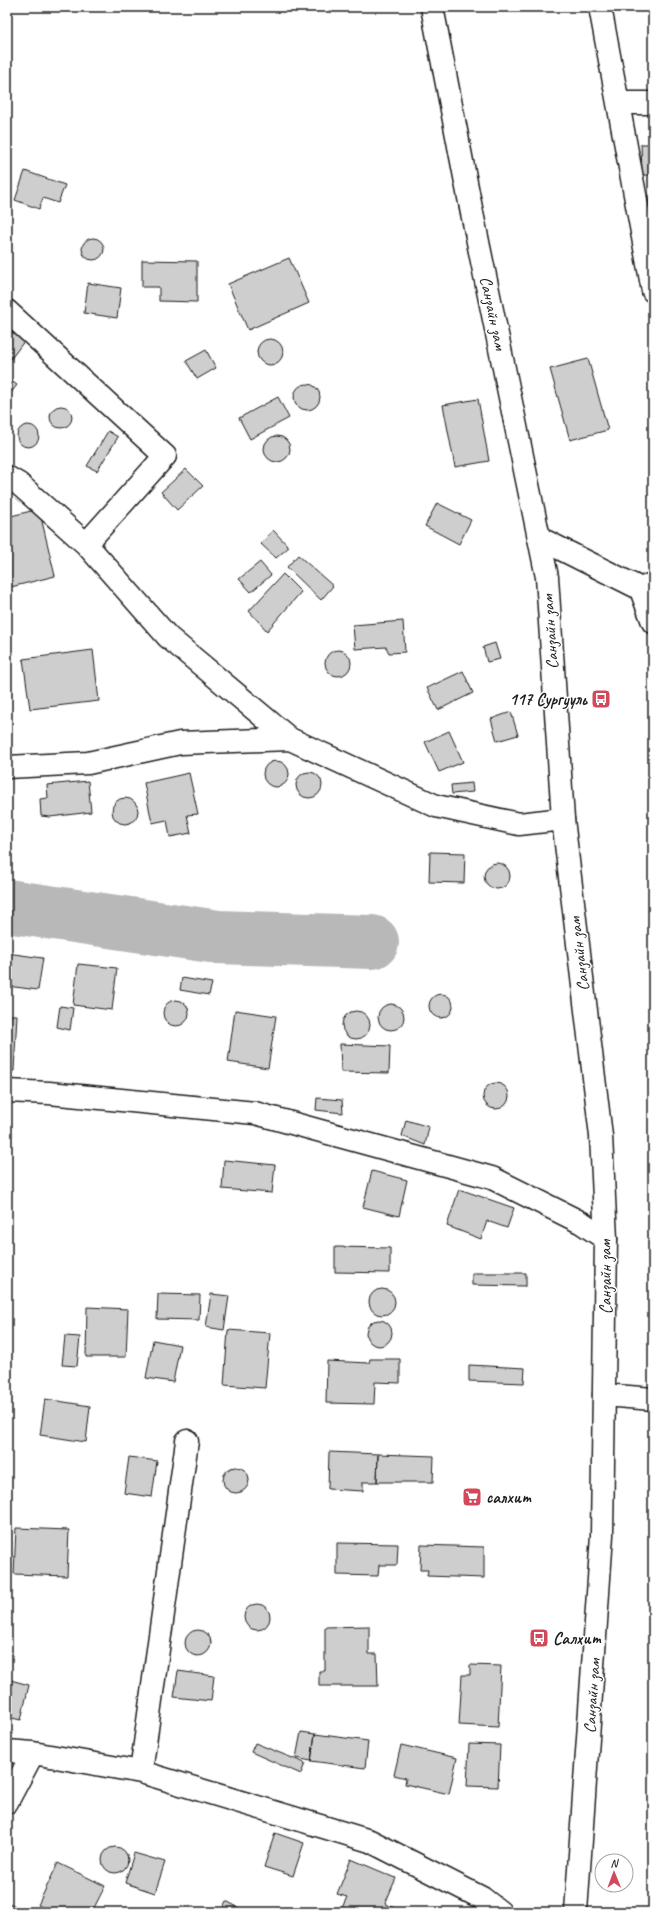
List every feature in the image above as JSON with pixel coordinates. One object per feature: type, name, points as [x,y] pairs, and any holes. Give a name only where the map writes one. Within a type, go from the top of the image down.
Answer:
[{"type":"street","name":"Санзайн зам","points":[[432,7],[471,208],[547,577],[563,819],[601,1136],[606,1239],[602,1534],[576,1912]]},
{"type":"street","points":[[600,7],[653,292]]},
{"type":"street","points":[[618,103],[653,103]]},
{"type":"street","points":[[7,311],[165,456],[86,544]]},
{"type":"street","points":[[7,477],[19,484],[86,544],[168,637],[290,739],[436,806],[519,824],[563,819]]},
{"type":"street","points":[[539,538],[649,589],[653,622]]},
{"type":"street","points":[[7,767],[88,763],[180,743],[290,739]]},
{"type":"street","points":[[7,1091],[49,1093],[255,1112],[492,1178],[582,1223],[606,1239]]},
{"type":"street","points":[[604,1396],[653,1399]]},
{"type":"street","points":[[141,1772],[187,1441]]},
{"type":"street","points":[[7,1751],[33,1753],[141,1772],[370,1841],[482,1898],[500,1912]]},
{"type":"street","points":[[7,1802],[33,1753]]},
{"type":"building","points":[[641,144],[653,144],[653,175],[642,175]]},
{"type":"building","points":[[7,146],[12,147],[7,170]]},
{"type":"building","points":[[25,171],[65,185],[58,203],[43,198],[39,209],[15,200]]},
{"type":"building","points":[[93,238],[101,241],[104,249],[101,257],[93,260],[85,257],[82,249],[85,241]]},
{"type":"building","points":[[289,258],[309,303],[248,330],[228,284]]},
{"type":"building","points":[[142,260],[197,261],[197,302],[159,301],[159,287],[142,287]]},
{"type":"building","points":[[88,283],[121,288],[117,318],[84,313]]},
{"type":"building","points":[[7,327],[25,340],[7,364]]},
{"type":"building","points":[[270,339],[279,343],[283,352],[279,361],[270,365],[261,361],[257,352],[261,343]]},
{"type":"building","points":[[206,350],[216,368],[197,379],[186,361]]},
{"type":"building","points":[[588,359],[608,430],[570,440],[550,369]]},
{"type":"building","points":[[7,378],[17,385],[7,398]]},
{"type":"building","points":[[307,384],[316,388],[320,397],[316,406],[307,410],[298,406],[294,397],[298,388]]},
{"type":"building","points":[[278,397],[289,418],[250,439],[239,418]]},
{"type":"building","points":[[478,399],[489,461],[455,467],[443,405]]},
{"type":"building","points":[[61,406],[69,409],[72,417],[69,425],[61,428],[53,425],[50,417],[53,409]]},
{"type":"building","points":[[28,425],[36,428],[39,436],[36,444],[28,447],[20,444],[17,436],[20,428]]},
{"type":"building","points":[[108,431],[118,437],[97,471],[87,466]]},
{"type":"building","points":[[277,436],[286,440],[290,449],[286,458],[277,462],[268,458],[264,449],[268,440]]},
{"type":"building","points":[[186,469],[203,486],[177,510],[161,492]]},
{"type":"building","points":[[437,503],[471,520],[459,544],[425,526]]},
{"type":"building","points":[[39,509],[55,576],[7,588],[7,517]]},
{"type":"building","points":[[273,530],[289,547],[276,558],[261,544]]},
{"type":"building","points":[[298,555],[333,586],[321,600],[287,567]]},
{"type":"building","points":[[260,562],[271,575],[251,592],[239,579]]},
{"type":"building","points":[[283,574],[301,592],[267,631],[249,611]]},
{"type":"building","points":[[403,621],[405,652],[389,653],[386,647],[355,649],[353,625]]},
{"type":"building","points":[[495,643],[500,659],[487,662],[483,647]]},
{"type":"building","points":[[93,650],[99,701],[30,709],[23,659]]},
{"type":"building","points":[[338,650],[347,654],[351,663],[347,672],[338,676],[329,672],[325,663],[329,654]]},
{"type":"building","points":[[463,671],[473,693],[438,710],[427,688]]},
{"type":"building","points":[[511,712],[518,735],[497,741],[491,719]]},
{"type":"building","points":[[449,731],[463,762],[439,772],[425,742]]},
{"type":"building","points":[[276,761],[285,765],[289,774],[285,783],[276,787],[267,783],[263,774],[267,765]]},
{"type":"building","points":[[309,772],[318,776],[322,785],[318,794],[309,798],[300,794],[296,785],[300,776]]},
{"type":"building","points":[[189,773],[198,814],[187,815],[191,833],[170,837],[167,820],[152,823],[144,783]]},
{"type":"building","points":[[88,781],[91,812],[50,817],[41,816],[40,799],[48,798],[47,785]]},
{"type":"building","points":[[472,783],[473,792],[452,794],[451,785]]},
{"type":"building","points":[[125,798],[134,802],[138,811],[134,820],[125,824],[116,820],[112,811],[116,802]]},
{"type":"building","points":[[430,852],[465,853],[464,883],[429,882]]},
{"type":"building","points":[[497,863],[506,867],[510,876],[506,885],[497,889],[488,885],[484,876],[488,867]]},
{"type":"building","points":[[7,953],[43,958],[38,990],[7,986]]},
{"type":"building","points":[[78,964],[117,968],[112,1010],[73,1005]]},
{"type":"building","points":[[182,978],[212,983],[209,995],[180,990]]},
{"type":"building","points":[[441,994],[450,997],[453,1006],[450,1015],[441,1018],[432,1015],[429,1006],[432,997]]},
{"type":"building","points":[[176,1000],[185,1004],[189,1013],[185,1022],[176,1026],[167,1022],[163,1013],[167,1004]]},
{"type":"building","points":[[391,1004],[400,1008],[404,1017],[400,1026],[391,1030],[382,1026],[378,1017],[382,1008]]},
{"type":"building","points":[[60,1006],[73,1008],[70,1030],[57,1027]]},
{"type":"building","points":[[235,1010],[276,1016],[268,1068],[228,1062]]},
{"type":"building","points":[[356,1011],[366,1015],[370,1025],[366,1035],[356,1039],[346,1035],[342,1025],[346,1015]]},
{"type":"building","points":[[7,1015],[17,1015],[14,1071],[7,1071]]},
{"type":"building","points":[[340,1044],[390,1046],[389,1073],[341,1072]]},
{"type":"building","points":[[496,1083],[505,1087],[509,1096],[505,1105],[496,1109],[487,1105],[483,1096],[487,1087]]},
{"type":"building","points":[[317,1098],[342,1100],[343,1113],[316,1110]]},
{"type":"building","points":[[406,1120],[429,1127],[425,1145],[402,1136]]},
{"type":"building","points":[[224,1160],[275,1165],[272,1193],[222,1189]]},
{"type":"building","points":[[372,1171],[407,1180],[399,1216],[363,1207]]},
{"type":"building","points":[[459,1189],[514,1208],[507,1228],[487,1221],[481,1239],[447,1226]]},
{"type":"building","points":[[335,1247],[390,1248],[390,1273],[335,1272]]},
{"type":"building","points":[[472,1273],[526,1273],[526,1286],[472,1285]]},
{"type":"building","points":[[382,1289],[391,1293],[395,1302],[391,1311],[382,1315],[373,1311],[369,1302],[373,1293]]},
{"type":"building","points":[[158,1294],[200,1295],[199,1320],[157,1319]]},
{"type":"building","points":[[211,1294],[229,1296],[224,1330],[206,1327]]},
{"type":"building","points":[[87,1307],[128,1309],[126,1357],[86,1357]]},
{"type":"building","points":[[379,1320],[388,1324],[392,1333],[388,1342],[379,1346],[370,1342],[366,1333],[370,1324]]},
{"type":"building","points":[[228,1330],[270,1333],[265,1388],[224,1385]]},
{"type":"building","points":[[65,1336],[80,1337],[77,1366],[62,1365]]},
{"type":"building","points":[[153,1340],[180,1345],[173,1382],[146,1378]]},
{"type":"building","points":[[370,1359],[400,1359],[400,1383],[375,1382],[374,1404],[326,1403],[327,1361],[369,1363]]},
{"type":"building","points":[[469,1365],[525,1368],[524,1383],[469,1381]]},
{"type":"building","points":[[45,1399],[90,1406],[86,1442],[40,1435]]},
{"type":"building","points":[[329,1452],[378,1454],[377,1482],[363,1482],[363,1491],[328,1489]]},
{"type":"building","points":[[378,1454],[434,1456],[433,1482],[377,1482]]},
{"type":"building","points":[[129,1457],[157,1461],[152,1497],[124,1493]]},
{"type":"building","points":[[236,1467],[245,1471],[249,1480],[245,1489],[236,1493],[227,1489],[223,1480],[227,1471]]},
{"type":"building","points":[[16,1528],[69,1530],[67,1576],[14,1574]]},
{"type":"building","points":[[337,1543],[398,1544],[397,1565],[379,1565],[378,1576],[337,1575]]},
{"type":"building","points":[[421,1545],[484,1547],[484,1578],[427,1576],[428,1570],[420,1570]]},
{"type":"building","points":[[257,1604],[266,1608],[270,1617],[266,1626],[257,1630],[248,1626],[244,1617],[248,1608]]},
{"type":"building","points":[[369,1626],[369,1654],[377,1654],[378,1686],[319,1686],[319,1671],[325,1671],[325,1627]]},
{"type":"building","points":[[198,1630],[207,1634],[211,1643],[207,1652],[198,1656],[189,1652],[185,1643],[189,1634]]},
{"type":"building","points":[[470,1665],[501,1666],[498,1727],[459,1725],[462,1675],[470,1675]]},
{"type":"building","points":[[178,1671],[214,1676],[211,1701],[174,1697]]},
{"type":"building","points":[[7,1679],[29,1685],[21,1720],[7,1717]]},
{"type":"building","points":[[301,1732],[315,1734],[311,1761],[296,1758]]},
{"type":"building","points":[[315,1734],[368,1741],[365,1768],[311,1761]]},
{"type":"building","points":[[255,1743],[305,1763],[301,1774],[251,1752]]},
{"type":"building","points":[[469,1744],[500,1745],[498,1787],[467,1786]]},
{"type":"building","points":[[401,1745],[457,1758],[449,1794],[405,1784],[406,1778],[394,1775]]},
{"type":"building","points":[[275,1833],[304,1843],[293,1876],[264,1867]]},
{"type":"building","points":[[115,1847],[124,1851],[128,1860],[124,1869],[115,1873],[106,1869],[102,1860],[106,1851]]},
{"type":"building","points":[[134,1853],[165,1862],[155,1893],[125,1883]]},
{"type":"building","points":[[351,1859],[396,1878],[385,1904],[404,1912],[340,1912],[347,1897],[337,1894]]},
{"type":"building","points":[[58,1863],[105,1886],[92,1912],[52,1912],[38,1905]]},
{"type":"building","points":[[226,1901],[247,1912],[221,1912]]},
{"type":"building","points":[[7,1902],[17,1907],[14,1912],[7,1912]]},
{"type":"waterway","points":[[7,906],[218,937],[372,942]]},
{"type":"place","name":"117 Сургууль","points":[[601,699]]},
{"type":"place","name":"салхит","points":[[472,1497]]},
{"type":"place","name":"Салхит","points":[[539,1638]]}]
